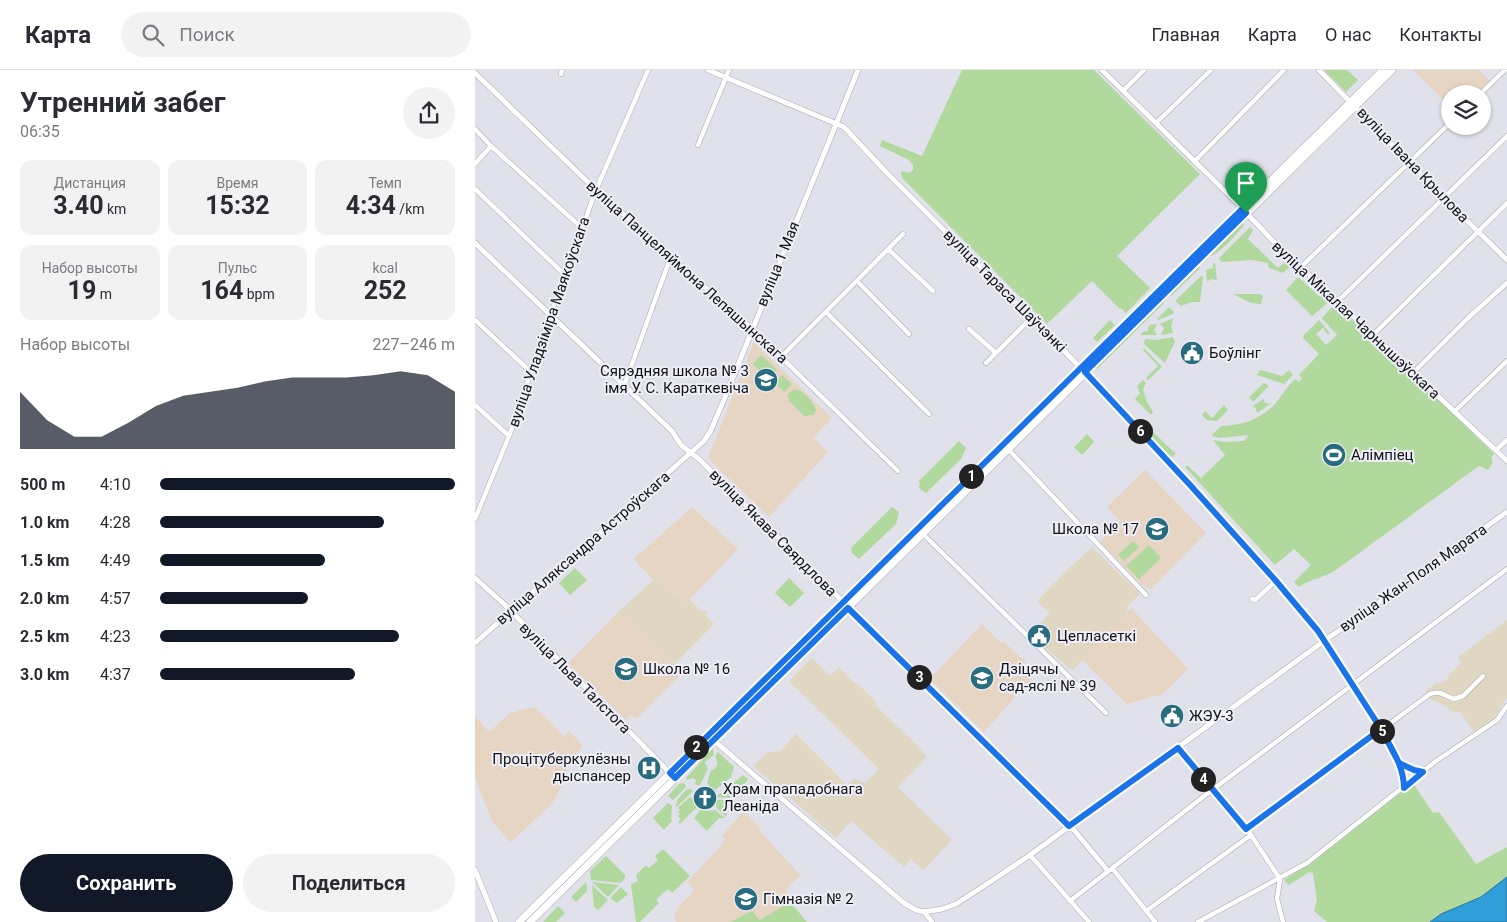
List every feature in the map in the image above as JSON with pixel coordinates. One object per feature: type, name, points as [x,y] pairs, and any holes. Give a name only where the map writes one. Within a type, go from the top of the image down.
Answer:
[{"type":"main road","points":[[1353,104],[1383,70]]},
{"type":"main road","points":[[519,922],[711,738],[1353,104],[1392,70]]},
{"type":"main road","points":[[846,605],[923,534],[1006,447]]},
{"type":"main road","points":[[530,922],[672,776]]},
{"type":"street","name":"вуліца Уладзіміра Маякоўскага","points":[[475,519],[509,436],[549,316],[596,190],[648,70]]},
{"type":"street","name":"вуліца Тараса Шаўчэнкі","points":[[709,70],[844,127],[885,171],[1083,370],[1276,581],[1318,631],[1381,729],[1403,773],[1404,788]]},
{"type":"street","points":[[698,145],[729,70]]},
{"type":"street","name":"вуліца 1 Мая","points":[[691,453],[704,441],[710,432],[858,70]]},
{"type":"street","name":"вуліца Мікалая Чарнышэўскага","points":[[1103,70],[1291,260],[1374,334],[1507,461]]},
{"type":"street","points":[[1124,90],[1144,70]]},
{"type":"street","points":[[1157,123],[1211,70]]},
{"type":"street","points":[[1195,161],[1284,70]]},
{"type":"street","name":"вуліца Івана Крылова","points":[[1319,70],[1507,260]]},
{"type":"street","points":[[1489,85],[1505,70]]},
{"type":"street","name":"вуліца Панцеляймона Лепяшынскага","points":[[475,73],[596,190],[752,330],[898,471]]},
{"type":"street","points":[[475,129],[491,146],[582,228]]},
{"type":"street","points":[[1301,267],[1441,132]]},
{"type":"street","points":[[1337,302],[1507,136]]},
{"type":"street","points":[[475,164],[491,146]]},
{"type":"street","points":[[475,189],[565,275]]},
{"type":"street","points":[[1374,334],[1507,203]]},
{"type":"street","points":[[781,358],[903,234]]},
{"type":"street","name":"вуліца Якава Свярдлова","points":[[475,243],[672,432],[681,445],[1069,826],[1110,869],[1155,922]]},
{"type":"street","points":[[889,250],[933,291]]},
{"type":"street","points":[[624,386],[671,256]]},
{"type":"street","points":[[857,281],[909,334]]},
{"type":"street","points":[[1413,373],[1467,319],[1507,284]]},
{"type":"street","points":[[826,312],[929,414]]},
{"type":"street","points":[[986,363],[1031,318]]},
{"type":"street","points":[[475,320],[530,371]]},
{"type":"street","points":[[969,329],[996,353]]},
{"type":"street","points":[[1454,412],[1507,361]]},
{"type":"street","points":[[475,405],[509,436]]},
{"type":"street","points":[[1496,450],[1507,440]]},
{"type":"street","points":[[1006,447],[1146,595]]},
{"type":"street","name":"вуліца Аляксандра Астроўскага","points":[[475,643],[691,453]]},
{"type":"street","name":"вуліца Жан-Поля Марата","points":[[924,912],[956,904],[1030,855],[1324,641],[1507,512]]},
{"type":"street","points":[[923,534],[1106,713]]},
{"type":"street","points":[[1070,901],[1212,790],[1507,569]]},
{"type":"street","name":"вуліца Льва Талстога","points":[[475,578],[511,612],[672,776]]},
{"type":"street","points":[[1252,599],[1255,600],[1276,581]]},
{"type":"street","points":[[1246,829],[1430,694],[1437,692],[1454,698],[1463,696],[1483,676]]},
{"type":"street","points":[[1198,922],[1307,863],[1436,761],[1497,720],[1507,706]]},
{"type":"street","points":[[711,738],[904,903],[924,912],[932,922]]},
{"type":"street","points":[[1178,748],[1251,835],[1280,879],[1277,900],[1283,922]]},
{"type":"street","points":[[1399,763],[1423,772]]},
{"type":"street","points":[[1146,911],[1251,835]]},
{"type":"street","points":[[1030,855],[1089,922]]},
{"type":"street","points":[[475,870],[496,922]]},
{"type":"shaded area","points":[[1413,70],[1479,70],[1490,81],[1486,85],[1441,85],[1441,97]]},
{"type":"shaded area","points":[[754,342],[832,418],[813,438],[828,452],[769,517],[708,458]]},
{"type":"shaded area","name":"Школа № 17","points":[[1145,470],[1206,533],[1151,589],[1141,584],[1100,542],[1120,521],[1107,507]]},
{"type":"shaded area","points":[[692,507],[738,549],[687,602],[678,592],[674,595],[657,577],[653,580],[634,559]]},
{"type":"shaded area","points":[[1092,547],[1140,594],[1127,607],[1127,613],[1073,670],[1029,634],[1050,613],[1037,601]]},
{"type":"shaded area","points":[[657,577],[674,595],[677,592],[687,602],[690,600],[702,612],[705,610],[708,613],[706,616],[714,624],[674,665],[619,611]]},
{"type":"shaded area","points":[[1131,608],[1188,669],[1163,694],[1127,704],[1082,660]]},
{"type":"shaded area","name":"Школа № 16","points":[[619,611],[682,673],[636,719],[631,715],[626,720],[568,663]]},
{"type":"shaded area","points":[[1507,620],[1507,697],[1495,718],[1474,732],[1460,712],[1453,712],[1431,699],[1425,691],[1449,678],[1448,676],[1461,663],[1458,657]]},
{"type":"shaded area","name":"Дзіцячы сад-яслі № 39","points":[[982,624],[1001,643],[1003,641],[1026,662],[1022,667],[1033,677],[984,732],[930,679]]},
{"type":"shaded area","points":[[812,658],[830,676],[839,667],[876,702],[876,706],[927,757],[898,787],[952,840],[923,871],[911,859],[904,867],[851,821],[836,838],[753,766],[768,752],[780,751],[796,734],[847,785],[854,779],[865,783],[879,769],[789,681]]},
{"type":"shaded area","points":[[535,707],[564,736],[569,731],[583,746],[570,761],[562,785],[552,804],[511,842],[493,823],[475,778],[475,716],[489,732],[510,713]]},
{"type":"shaded area","points":[[743,812],[760,827],[759,830],[800,875],[786,889],[790,897],[788,899],[790,904],[760,920],[752,911],[730,922],[676,922],[674,914],[678,907],[695,890],[687,882],[723,844],[722,842],[725,839],[722,836]]},
{"type":"green space","points":[[962,70],[1094,70],[1200,174],[1117,256],[1150,288],[1126,313],[1092,281],[1047,324],[902,178],[901,171],[909,173],[913,170],[913,165],[909,160],[880,146],[882,140],[922,156]]},
{"type":"green space","points":[[1324,70],[1347,70],[1358,80],[1346,92]]},
{"type":"green space","points":[[1242,222],[1244,225],[1237,233],[1212,256],[1210,254]]},
{"type":"green space","points":[[1250,227],[1253,230],[1248,239],[1278,268],[1286,261],[1291,266],[1283,273],[1269,268],[1268,263],[1252,260],[1221,262],[1219,258]]},
{"type":"green space","points":[[1213,263],[1215,263],[1217,280],[1211,279],[1207,282],[1206,270],[1213,268]]},
{"type":"green space","points":[[1198,266],[1200,268],[1171,296],[1169,294]]},
{"type":"green space","points":[[1201,276],[1203,277],[1200,302],[1192,302],[1181,306],[1175,301]]},
{"type":"green space","points":[[1298,277],[1319,296],[1330,301],[1312,316],[1286,290]]},
{"type":"green space","points":[[1233,294],[1259,294],[1263,296],[1261,304],[1251,303]]},
{"type":"green space","points":[[1162,301],[1164,303],[1097,369],[1094,367]]},
{"type":"green space","points":[[1336,306],[1356,324],[1358,323],[1494,454],[1491,457],[1493,462],[1488,470],[1479,466],[1333,572],[1299,587],[1294,582],[1311,565],[1294,549],[1275,565],[1185,467],[1187,465],[1201,478],[1225,455],[1213,440],[1224,442],[1244,441],[1249,435],[1220,438],[1212,436],[1221,426],[1236,425],[1257,418],[1275,404],[1295,379],[1299,382],[1302,378],[1299,375],[1319,354],[1303,338],[1304,335],[1319,320],[1330,333],[1328,335],[1323,328],[1316,334],[1326,345],[1337,335],[1322,318],[1331,308]]},
{"type":"green space","points":[[1169,307],[1174,312],[1173,314],[1158,320],[1157,319]]},
{"type":"green space","points":[[1173,318],[1171,326],[1173,333],[1161,335],[1164,328],[1160,324]]},
{"type":"green space","points":[[1110,320],[1115,325],[1097,342],[1093,338]]},
{"type":"green space","points":[[1157,324],[1154,330],[1157,335],[1140,335],[1148,331],[1150,325]]},
{"type":"green space","points":[[1173,337],[1175,342],[1165,363],[1144,344],[1145,339],[1156,340]]},
{"type":"green space","points":[[1144,348],[1162,367],[1148,380],[1146,378],[1158,366],[1143,350]]},
{"type":"green space","points":[[761,355],[777,370],[769,379],[753,364]]},
{"type":"green space","points":[[1260,370],[1282,376],[1289,370],[1293,375],[1284,384],[1257,375]]},
{"type":"green space","points":[[782,375],[792,384],[784,392],[775,383]]},
{"type":"green space","points":[[1143,380],[1146,383],[1143,390],[1153,412],[1151,415],[1135,399],[1140,393],[1137,386]]},
{"type":"green space","points":[[1264,383],[1269,386],[1253,402],[1249,397]]},
{"type":"green space","points":[[794,389],[805,394],[811,400],[816,411],[813,415],[804,416],[789,401],[788,394]]},
{"type":"green space","points":[[1263,399],[1265,403],[1270,404],[1257,413],[1253,406]]},
{"type":"green space","points":[[1224,405],[1228,410],[1217,421],[1207,420],[1202,415],[1205,411],[1212,418]]},
{"type":"green space","points":[[1150,429],[1176,454],[1169,459],[1146,434]]},
{"type":"green space","points":[[1087,434],[1094,442],[1082,455],[1074,447]]},
{"type":"green space","points":[[959,441],[966,448],[961,459],[926,493],[919,488],[920,483],[918,482]]},
{"type":"green space","points":[[892,507],[899,512],[896,524],[859,559],[852,553],[851,548]]},
{"type":"green space","points":[[1133,541],[1139,547],[1124,561],[1118,555]]},
{"type":"green space","points":[[1149,545],[1161,558],[1139,579],[1126,566]]},
{"type":"green space","points":[[575,568],[587,580],[570,595],[559,583]]},
{"type":"green space","points":[[789,578],[804,593],[790,607],[775,593]]},
{"type":"green space","points":[[713,748],[714,755],[705,762],[708,769],[700,785],[695,784],[696,780],[693,778],[687,780],[686,778]]},
{"type":"green space","points":[[718,752],[734,767],[731,777],[714,791],[707,783],[711,770],[717,766],[715,757]]},
{"type":"green space","points":[[743,775],[748,779],[729,798],[716,797]]},
{"type":"green space","points":[[683,783],[686,785],[685,788],[673,800],[668,796],[679,784]]},
{"type":"green space","points":[[1413,783],[1433,813],[1439,812],[1476,864],[1507,847],[1507,877],[1481,897],[1441,914],[1430,922],[1327,922],[1314,911],[1317,900],[1313,873],[1309,872],[1289,885],[1284,880],[1312,862]]},
{"type":"green space","points":[[690,789],[693,791],[677,807],[675,805],[677,800],[686,790]]},
{"type":"green space","points":[[690,797],[699,805],[680,824],[678,822],[681,819],[678,816],[680,814],[678,812],[680,810],[678,808]]},
{"type":"green space","points":[[716,800],[729,800],[726,817],[716,807]]},
{"type":"green space","points":[[668,803],[672,806],[672,821],[664,830],[653,818]]},
{"type":"green space","points":[[702,808],[707,811],[715,810],[725,818],[719,818],[707,831],[694,818]]},
{"type":"green space","points":[[663,849],[690,876],[672,893],[668,889],[656,900],[659,903],[640,922],[636,922],[631,884],[638,881],[636,875],[646,865],[649,868],[658,860],[655,856]]},
{"type":"green space","points":[[606,856],[625,875],[621,883],[591,880],[590,871]]},
{"type":"green space","points":[[586,882],[587,891],[576,902],[571,897]]},
{"type":"green space","points":[[592,882],[619,885],[608,897]]},
{"type":"green space","points":[[592,885],[608,900],[598,910],[594,907]]},
{"type":"green space","points":[[621,887],[628,894],[617,903],[610,898]]},
{"type":"green space","points":[[789,903],[807,922],[730,922],[752,911],[760,920]]},
{"type":"green space","points":[[558,906],[565,913],[556,922],[543,922]]},
{"type":"water","points":[[1507,877],[1507,922],[1430,922],[1441,914],[1481,897]]},
{"type":"place","name":"Боўлінг","points":[[1192,353]]},
{"type":"place","name":"Сярэдняя школа № 3 імя У. С. Караткевіча","points":[[766,380]]},
{"type":"place","name":"Алімпіец","points":[[1334,455]]},
{"type":"place","name":"Школа № 17","points":[[1157,529]]},
{"type":"place","name":"Цепласеткі","points":[[1039,636]]},
{"type":"place","name":"Школа № 16","points":[[626,669]]},
{"type":"place","name":"Дзіцячы сад-яслі № 39","points":[[982,678]]},
{"type":"place","name":"ЖЭУ-3","points":[[1172,716]]},
{"type":"place","name":"Процітуберкулёзны дыспансер","points":[[649,768]]},
{"type":"place","name":"Храм прападобнага Леаніда","points":[[705,798]]},
{"type":"place","name":"Гімназія № 2","points":[[746,899]]},
{"type":"route","points":[[1246,213],[1085,372],[1159,450],[1318,631],[1381,729],[1399,763],[1423,772],[1404,788],[1403,773],[1381,729],[1246,829],[1178,748],[1069,826],[848,608],[675,778],[670,773],[1242,209],[1246,213]]}]
